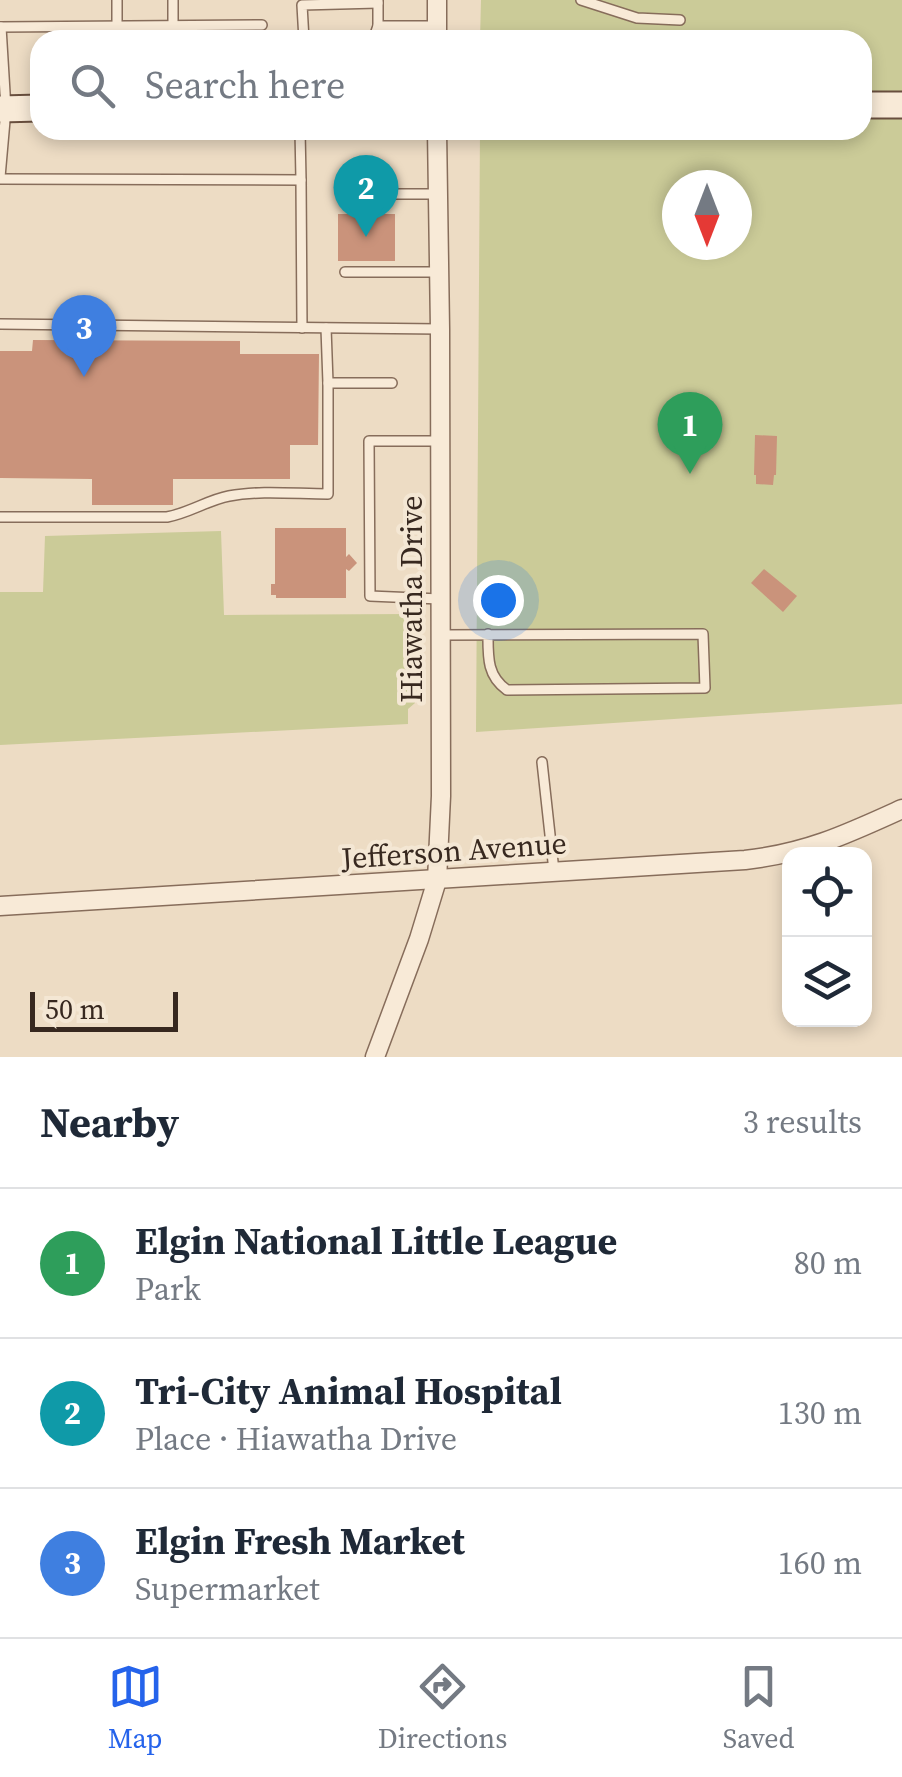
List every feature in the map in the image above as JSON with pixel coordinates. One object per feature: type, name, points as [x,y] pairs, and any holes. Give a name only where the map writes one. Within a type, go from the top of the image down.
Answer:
[{"type":"main road","points":[[872,105],[902,105]]},
{"type":"main road","points":[[3,109],[30,108]]},
{"type":"street","points":[[437,0],[437,30]]},
{"type":"street","name":"Hiawatha Drive","points":[[375,1057],[420,939],[437,880],[440,329],[436,140]]},
{"type":"street","name":"Jefferson Avenue","points":[[0,906],[710,863],[781,855],[826,843],[902,809]]},
{"type":"lane","points":[[118,0],[118,26]]},
{"type":"lane","points":[[172,0],[173,30]]},
{"type":"lane","points":[[580,0],[637,18],[680,20]]},
{"type":"lane","points":[[303,30],[302,5],[378,1],[377,30]]},
{"type":"lane","points":[[262,25],[1,27],[0,178],[301,180]]},
{"type":"lane","points":[[170,30],[172,26]]},
{"type":"lane","points":[[378,26],[412,30]]},
{"type":"lane","points":[[300,140],[302,328]]},
{"type":"lane","points":[[345,194],[438,194]]},
{"type":"lane","points":[[346,272],[438,272]]},
{"type":"lane","points":[[0,324],[440,329]]},
{"type":"lane","points":[[0,517],[168,517],[236,494],[328,494],[326,328]]},
{"type":"lane","points":[[328,383],[392,383]]},
{"type":"lane","points":[[440,441],[369,441],[370,596],[440,599]]},
{"type":"lane","points":[[440,634],[488,634],[703,634],[705,688],[514,692],[492,677],[488,634]]},
{"type":"lane","points":[[542,762],[554,871]]},
{"type":"green space","points":[[481,0],[902,0],[902,704],[476,732],[480,140],[872,140],[872,30],[480,30]]},
{"type":"green space","points":[[221,531],[224,615],[413,614],[415,703],[408,709],[408,724],[0,745],[0,592],[43,592],[45,536]]},
{"type":"building","points":[[338,214],[395,214],[395,261],[338,261]]},
{"type":"building","points":[[33,340],[240,341],[240,354],[319,354],[318,445],[290,445],[290,479],[173,479],[173,505],[92,505],[92,479],[0,478],[0,351],[32,351]]},
{"type":"building","points":[[755,435],[777,436],[773,485],[756,484]]},
{"type":"building","points":[[275,528],[346,528],[346,557],[349,554],[357,563],[349,571],[346,569],[346,598],[271,595],[271,584],[275,584]]},
{"type":"building","points":[[764,569],[797,596],[783,612],[751,583]]},
{"type":"place","name":"Tri-City Animal Hospital","points":[[366,237]]},
{"type":"place","name":"Elgin Fresh Market","points":[[84,377]]},
{"type":"place","name":"Elgin National Little League","points":[[690,474]]}]
